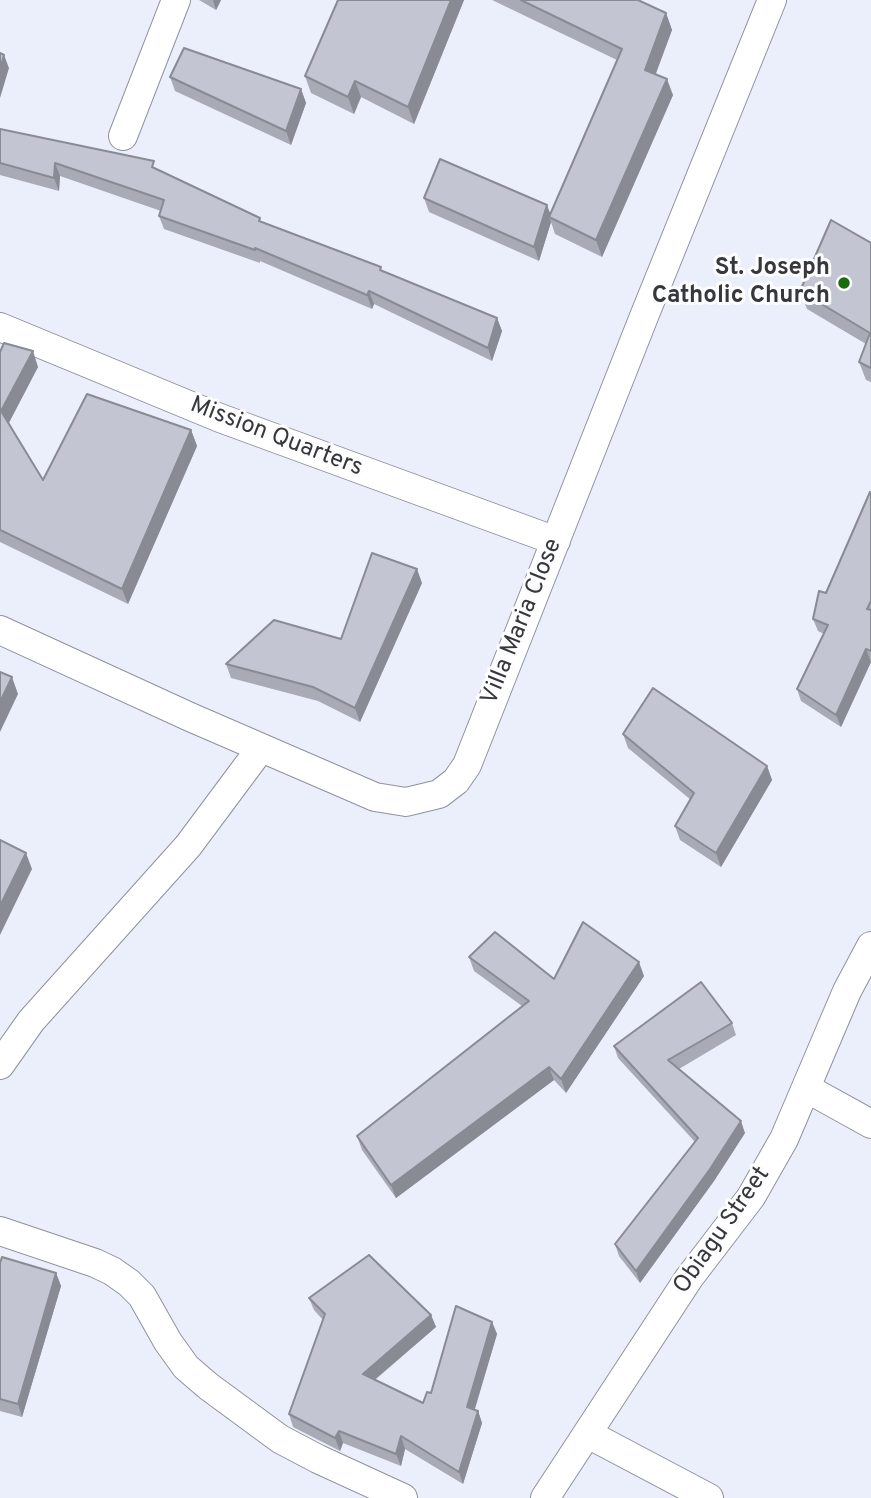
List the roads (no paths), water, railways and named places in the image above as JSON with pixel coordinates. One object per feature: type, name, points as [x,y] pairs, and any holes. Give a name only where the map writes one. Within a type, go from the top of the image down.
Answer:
[{"type":"street","points":[[123,136],[176,0]]},
{"type":"street","name":"Villa Maria Close","points":[[0,630],[375,797],[406,802],[439,794],[456,781],[467,765],[772,0]]},
{"type":"street","name":"Mission Quarters","points":[[0,327],[220,418],[556,541]]},
{"type":"street","points":[[0,1065],[31,1021],[188,846],[261,748]]},
{"type":"street","name":"Obiagu Street","points":[[545,1498],[690,1279],[751,1197],[784,1139],[847,991],[871,946]]},
{"type":"street","points":[[806,1088],[871,1124]]},
{"type":"street","points":[[0,1231],[112,1271],[142,1296],[174,1351],[186,1367],[208,1386],[280,1439],[403,1498]]},
{"type":"street","points":[[588,1434],[709,1498]]},
{"type":"place","name":"St. Joseph Catholic Church","points":[[844,283]]}]
